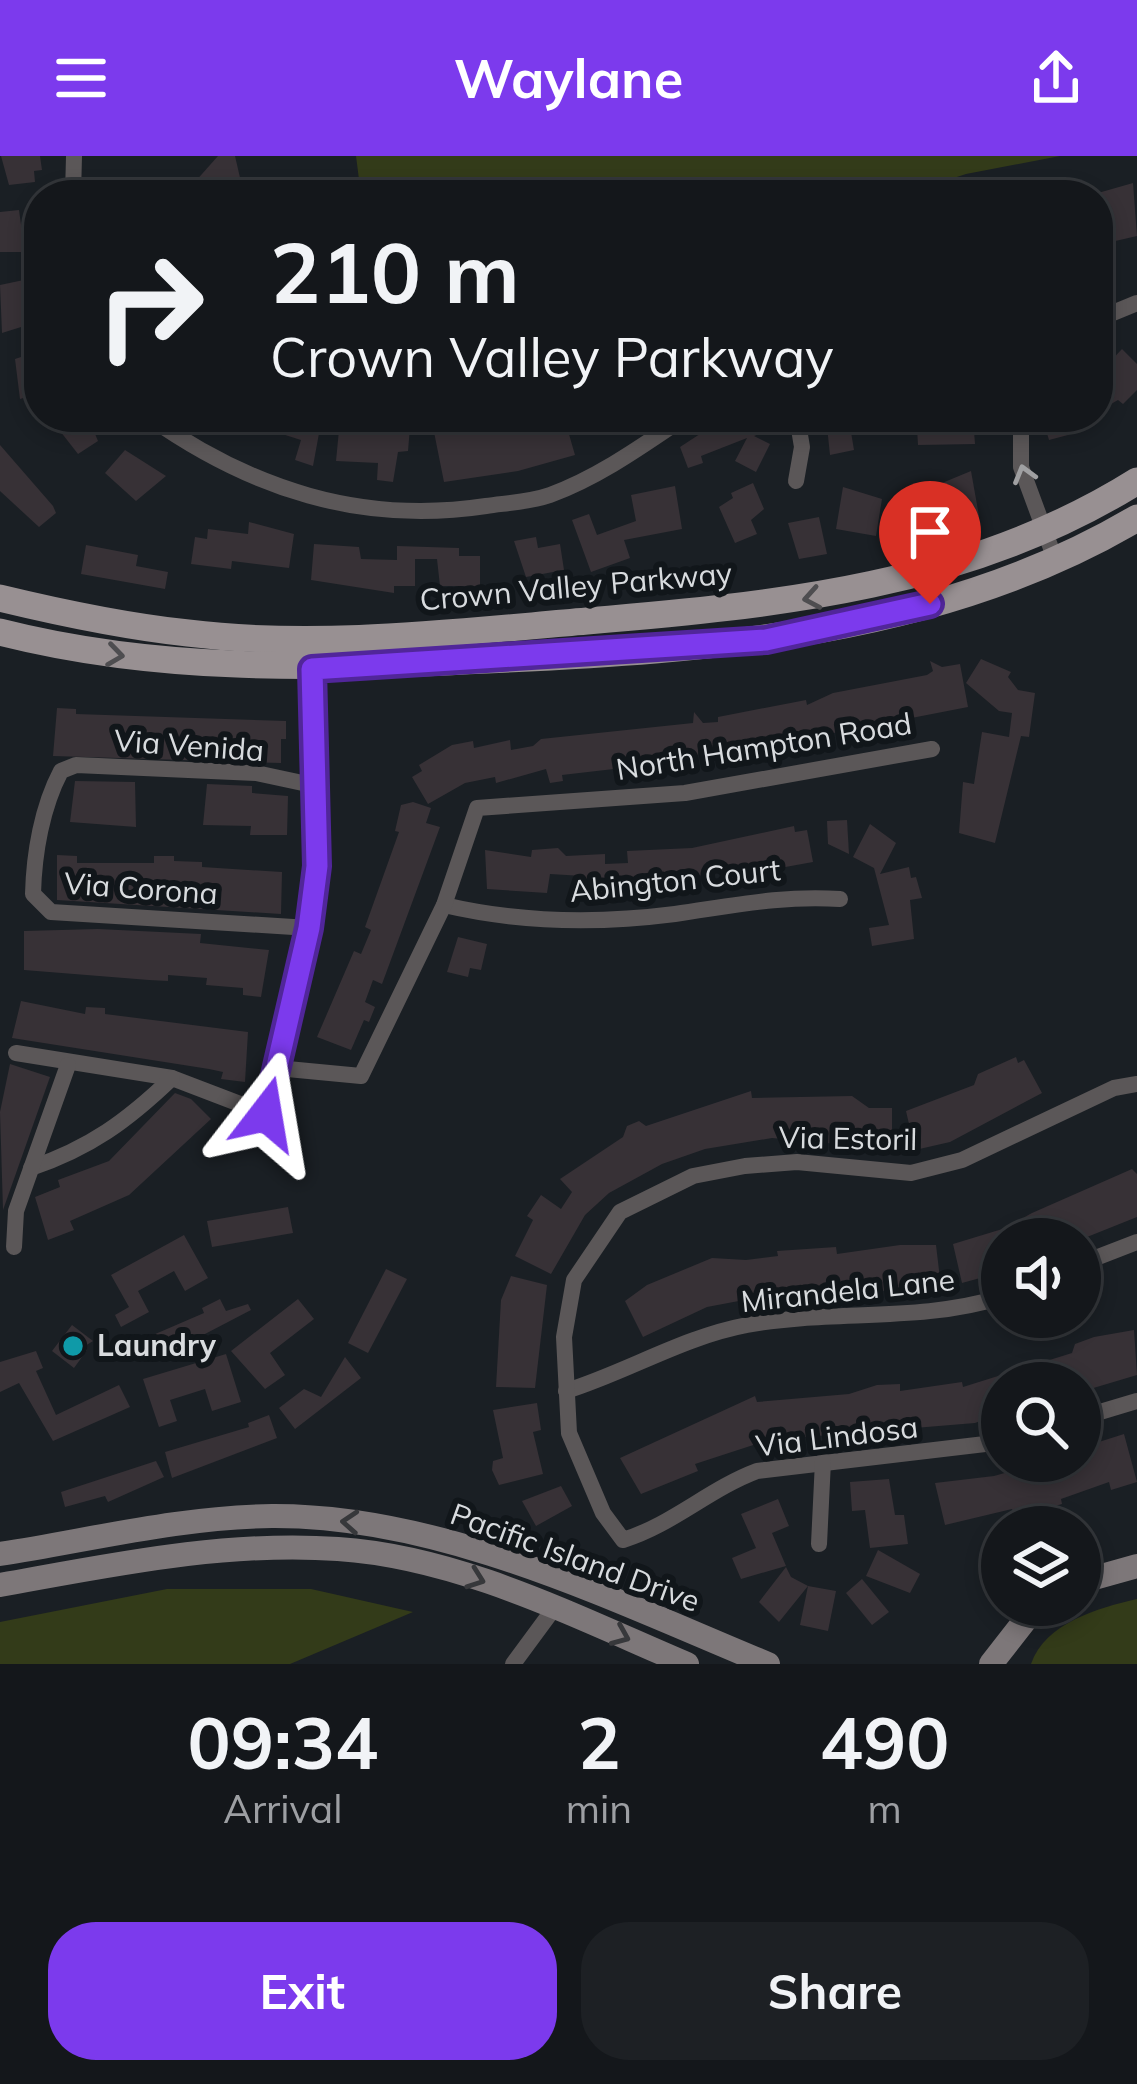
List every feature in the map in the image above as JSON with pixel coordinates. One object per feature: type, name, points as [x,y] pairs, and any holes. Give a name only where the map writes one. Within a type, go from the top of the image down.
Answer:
[{"type":"main road","name":"Crown Valley Parkway","points":[[0,598],[192,634],[435,634],[816,598],[925,574],[1044,528],[1137,482]]},
{"type":"main road","points":[[0,632],[118,656],[312,669],[766,640],[869,622],[1055,559],[1137,518]]},
{"type":"main road","points":[[192,634],[205,648],[279,653],[312,669]]},
{"type":"main road","points":[[312,669],[333,654],[423,648],[431,645],[435,634]]},
{"type":"main road","name":"Pacific Island Drive","points":[[4,1558],[123,1531],[271,1516],[374,1523],[465,1544],[768,1664]]},
{"type":"main road","name":"Pacific Island Drive","points":[[0,1585],[241,1547],[342,1549],[446,1569],[555,1607],[687,1664]]},
{"type":"main road","points":[[4,1558],[35,1564],[95,1557],[111,1565]]},
{"type":"main road","points":[[1101,1576],[1137,1566]]},
{"type":"main road","points":[[522,1569],[555,1607],[602,1597]]},
{"type":"main road","points":[[991,1664],[1021,1626]]},
{"type":"street","points":[[170,432],[262,483],[302,497],[392,513],[442,512],[545,496],[602,472],[662,432]]},
{"type":"street","points":[[796,481],[802,447],[799,432]]},
{"type":"street","points":[[1022,432],[1022,467],[1055,559]]},
{"type":"street","points":[[16,1053],[172,1078],[266,1114],[309,928],[317,866],[312,669]]},
{"type":"street","name":"North Hampton Road","points":[[277,1069],[362,1076],[444,904],[477,808],[685,793],[932,749]]},
{"type":"street","name":"Via Venida","points":[[61,771],[76,765],[256,773],[312,785]]},
{"type":"street","name":"Via Corona","points":[[61,771],[37,845],[33,894],[40,906],[51,912],[309,928]]},
{"type":"street","name":"Abington Court","points":[[444,904],[507,919],[594,921],[782,895],[840,898]]},
{"type":"street","points":[[14,1247],[16,1211],[68,1064]]},
{"type":"street","points":[[31,1168],[85,1150],[125,1124],[172,1078]]},
{"type":"street","name":"Via Estoril","points":[[623,1540],[584,1473],[569,1433],[564,1337],[574,1280],[620,1212],[693,1176],[745,1166],[796,1162],[911,1173],[945,1165],[1114,1088],[1137,1084]]},
{"type":"street","points":[[1101,1256],[1137,1242]]},
{"type":"street","name":"Mirandela Lane","points":[[566,1391],[631,1370],[698,1336],[752,1324],[938,1313],[981,1302]]},
{"type":"street","points":[[1101,1412],[1137,1401]]},
{"type":"street","name":"Via Lindosa","points":[[623,1540],[652,1531],[730,1481],[823,1461],[981,1444]]},
{"type":"street","points":[[819,1544],[823,1461]]},
{"type":"street","points":[[513,1664],[555,1607]]},
{"type":"green space","points":[[356,156],[1060,156],[948,180],[359,180]]},
{"type":"green space","points":[[167,1589],[311,1589],[413,1612],[290,1664],[0,1664],[0,1622]]},
{"type":"green space","points":[[1137,1599],[1137,1664],[1031,1664],[1060,1628],[1101,1626],[1101,1610]]},
{"type":"building","points":[[1,156],[40,156],[42,170],[34,171],[35,180],[9,185]]},
{"type":"building","points":[[218,156],[235,156],[241,180],[197,180]]},
{"type":"building","points":[[1133,183],[1137,236],[1113,242],[1113,189]]},
{"type":"building","points":[[19,210],[24,252],[0,252],[0,212]]},
{"type":"building","points":[[24,280],[24,326],[2,333],[0,285]]},
{"type":"building","points":[[1122,349],[1137,364],[1137,390],[1123,404],[1113,403],[1113,359]]},
{"type":"building","points":[[24,356],[24,398],[20,399],[15,359]]},
{"type":"building","points":[[61,432],[94,432],[98,441],[78,454]]},
{"type":"building","points":[[276,432],[319,432],[313,466],[295,460],[301,440]]},
{"type":"building","points":[[339,432],[410,432],[408,451],[398,452],[393,482],[377,480],[378,463],[336,461]]},
{"type":"building","points":[[434,432],[568,432],[575,455],[518,471],[444,482]]},
{"type":"building","points":[[703,432],[764,432],[754,436],[770,444],[756,472],[735,461],[747,438],[701,456],[703,463],[688,468],[680,447]]},
{"type":"building","points":[[828,432],[851,432],[854,450],[830,455]]},
{"type":"building","points":[[917,432],[974,432],[975,444],[918,445]]},
{"type":"building","points":[[1047,432],[1072,432],[1068,435],[1049,440]]},
{"type":"building","points":[[0,445],[53,506],[56,513],[39,527],[0,491]]},
{"type":"building","points":[[125,450],[166,476],[136,501],[105,473]]},
{"type":"building","points":[[971,471],[979,516],[945,528],[930,488]]},
{"type":"building","points":[[753,483],[764,509],[751,520],[757,534],[735,543],[719,507],[733,498],[731,493]]},
{"type":"building","points":[[675,486],[682,529],[624,540],[630,558],[591,572],[572,520],[589,514],[597,535],[636,521],[631,495]]},
{"type":"building","points":[[843,487],[882,499],[876,536],[836,529]]},
{"type":"building","points":[[819,517],[827,554],[799,559],[788,523]]},
{"type":"building","points":[[249,522],[294,534],[289,568],[232,561],[231,569],[191,564],[195,537],[207,539],[208,529],[248,534]]},
{"type":"building","points":[[536,537],[538,548],[560,544],[564,570],[526,577],[514,541]]},
{"type":"building","points":[[314,544],[359,547],[361,559],[397,560],[397,546],[459,548],[459,556],[480,556],[480,586],[440,586],[437,559],[415,559],[415,586],[394,586],[394,593],[311,580]]},
{"type":"building","points":[[86,545],[138,555],[136,566],[168,572],[165,589],[81,574]]},
{"type":"building","points":[[981,659],[1011,672],[1008,677],[1018,690],[1035,693],[1029,737],[1021,736],[995,843],[959,833],[963,782],[974,784],[982,732],[1009,737],[1012,713],[999,711],[966,683]]},
{"type":"building","points":[[930,661],[942,667],[960,664],[968,707],[860,728],[861,735],[844,738],[843,731],[752,750],[753,756],[735,759],[731,742],[698,748],[698,766],[657,764],[562,775],[563,781],[550,783],[546,769],[496,783],[495,777],[465,783],[428,804],[412,777],[422,771],[419,765],[452,745],[473,741],[474,748],[510,740],[511,750],[533,746],[541,739],[693,723],[694,712],[703,723],[718,722],[718,717],[806,700],[807,705],[833,693],[927,675],[933,671]]},
{"type":"building","points":[[57,708],[76,709],[76,714],[286,721],[286,739],[281,739],[281,763],[53,756]]},
{"type":"building","points":[[75,781],[135,782],[136,827],[70,822]]},
{"type":"building","points":[[207,784],[252,786],[252,793],[288,796],[287,835],[250,835],[251,826],[203,825]]},
{"type":"building","points":[[413,802],[431,808],[426,823],[440,827],[382,984],[373,980],[365,1002],[375,1007],[351,1050],[317,1037],[354,951],[361,954],[371,930],[365,927],[399,832],[395,831],[401,805]]},
{"type":"building","points":[[847,820],[849,854],[828,844],[827,821]]},
{"type":"building","points":[[870,824],[896,843],[880,874],[909,867],[911,878],[916,877],[922,898],[910,900],[914,939],[872,946],[869,928],[889,925],[874,868],[853,857]]},
{"type":"building","points":[[794,826],[795,832],[807,830],[813,862],[742,875],[743,881],[726,884],[721,872],[686,878],[688,891],[596,893],[587,892],[583,876],[550,874],[547,893],[487,889],[485,850],[531,857],[532,850],[558,848],[566,856],[605,854],[605,864],[628,863],[627,851],[692,848]]},
{"type":"building","points":[[57,855],[77,856],[77,863],[154,863],[154,856],[174,856],[174,861],[202,862],[202,867],[282,872],[281,914],[57,900]]},
{"type":"building","points":[[24,931],[201,934],[200,943],[269,950],[261,997],[243,995],[243,988],[206,985],[207,978],[168,975],[168,981],[24,970]]},
{"type":"building","points":[[458,937],[487,944],[481,970],[470,968],[468,977],[447,972]]},
{"type":"building","points":[[21,1001],[85,1014],[86,1007],[105,1008],[105,1014],[248,1032],[245,1082],[221,1079],[223,1072],[209,1069],[12,1038]]},
{"type":"building","points":[[1016,1057],[1018,1063],[1024,1060],[1042,1093],[950,1142],[915,1150],[906,1111],[974,1085],[978,1074]]},
{"type":"building","points":[[10,1064],[50,1077],[3,1210],[0,1112]]},
{"type":"building","points":[[751,1091],[752,1098],[852,1096],[869,1108],[892,1108],[892,1149],[772,1138],[705,1149],[662,1164],[609,1193],[585,1215],[551,1274],[515,1256],[533,1220],[527,1216],[541,1195],[561,1209],[572,1192],[560,1179],[623,1137],[627,1126],[639,1121],[646,1126]]},
{"type":"building","points":[[175,1093],[191,1099],[211,1119],[129,1195],[70,1221],[74,1230],[48,1240],[35,1197],[60,1187],[58,1180],[109,1161]]},
{"type":"building","points":[[1132,1169],[1137,1174],[1137,1217],[1101,1231],[1101,1218],[1023,1218]]},
{"type":"building","points":[[288,1207],[293,1233],[212,1247],[207,1221]]},
{"type":"building","points":[[184,1235],[208,1278],[185,1291],[174,1271],[138,1291],[149,1312],[121,1327],[115,1315],[129,1307],[111,1275]]},
{"type":"building","points":[[981,1235],[981,1278],[962,1283],[953,1244]]},
{"type":"building","points":[[936,1245],[941,1287],[744,1300],[707,1307],[643,1337],[625,1301],[647,1285],[712,1258],[746,1260],[778,1256],[777,1251],[836,1247],[837,1254]]},
{"type":"building","points":[[386,1269],[407,1279],[368,1353],[348,1343]]},
{"type":"building","points":[[511,1276],[547,1285],[535,1388],[496,1387],[501,1300]]},
{"type":"building","points":[[220,1299],[226,1311],[248,1304],[251,1310],[157,1359],[146,1338],[204,1313],[202,1308]]},
{"type":"building","points":[[298,1299],[314,1319],[270,1353],[285,1375],[265,1389],[231,1351]]},
{"type":"building","name":"Laundry","points":[[72,1325],[93,1341],[85,1346],[74,1368],[52,1351]]},
{"type":"building","points":[[1134,1330],[1137,1375],[1101,1386],[1101,1362],[1043,1362],[1072,1353],[1075,1344]]},
{"type":"building","points":[[36,1351],[43,1368],[36,1371],[56,1415],[119,1385],[130,1407],[53,1441],[19,1383],[0,1392],[0,1362]]},
{"type":"building","points":[[226,1354],[241,1402],[212,1411],[205,1389],[170,1400],[177,1421],[159,1427],[143,1379]]},
{"type":"building","points":[[345,1357],[361,1378],[295,1429],[279,1408],[304,1389],[321,1397]]},
{"type":"building","points":[[981,1381],[981,1421],[769,1440],[695,1464],[698,1471],[641,1494],[620,1458],[755,1396],[757,1402],[849,1394],[877,1385],[900,1384],[900,1391],[962,1382],[963,1387]]},
{"type":"building","points":[[537,1403],[541,1430],[533,1432],[543,1474],[499,1485],[493,1461],[503,1458],[493,1410]]},
{"type":"building","points":[[269,1415],[277,1438],[172,1478],[165,1452],[249,1427],[248,1423]]},
{"type":"building","points":[[1124,1434],[1137,1482],[1111,1490],[1109,1482],[1061,1499],[1062,1504],[1055,1506],[981,1506],[981,1516],[945,1525],[935,1483],[981,1478],[981,1482],[1101,1482],[1101,1441]]},
{"type":"building","points":[[156,1461],[164,1477],[108,1502],[105,1496],[65,1507],[61,1492]]},
{"type":"building","points":[[889,1479],[895,1515],[904,1515],[908,1544],[870,1548],[865,1510],[852,1511],[850,1482]]},
{"type":"building","points":[[561,1486],[572,1506],[536,1526],[522,1501]]},
{"type":"building","points":[[778,1499],[789,1526],[772,1533],[786,1566],[741,1579],[732,1558],[756,1548],[741,1514]]},
{"type":"building","points":[[878,1550],[920,1574],[910,1593],[866,1576]]},
{"type":"building","points":[[786,1567],[791,1577],[808,1586],[779,1622],[759,1602]]},
{"type":"building","points":[[862,1579],[889,1612],[872,1625],[846,1593]]},
{"type":"building","points":[[808,1586],[836,1591],[828,1631],[800,1625]]},
{"type":"place","name":"Laundry","points":[[73,1346]]},
{"type":"route","points":[[266,1114],[309,928],[317,866],[312,669],[590,656],[766,640],[869,622],[930,604]]}]
